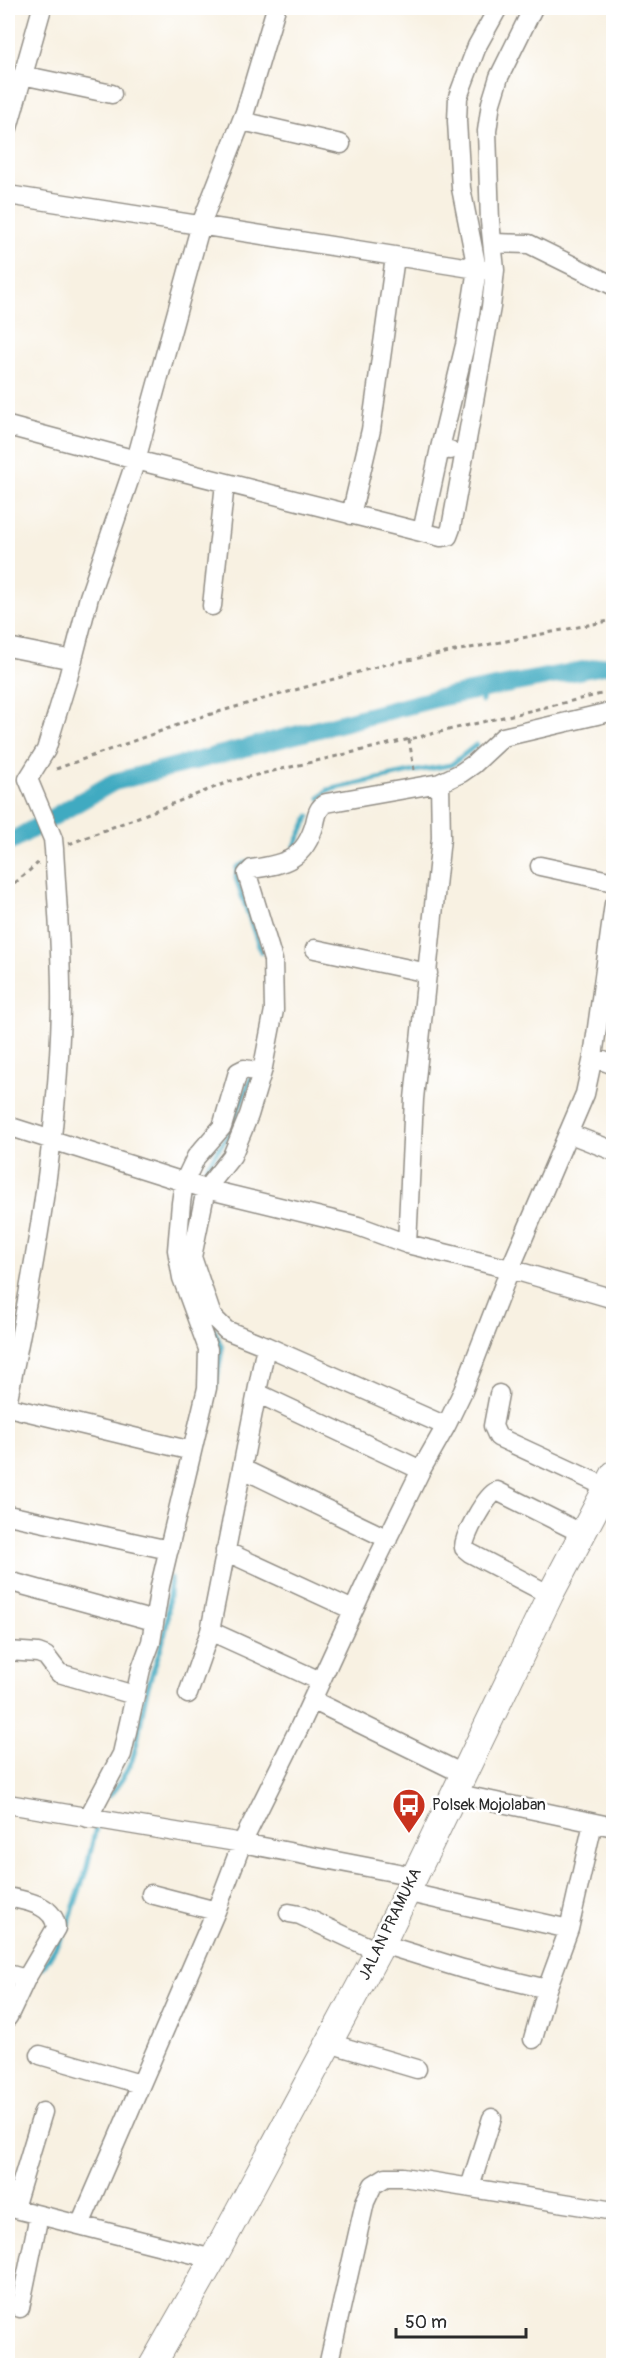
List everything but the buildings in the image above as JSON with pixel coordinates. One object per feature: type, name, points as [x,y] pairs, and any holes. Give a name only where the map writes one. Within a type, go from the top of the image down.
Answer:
[{"type":"main road","name":"JALAN PRAMUKA","points":[[154,2365],[380,1947],[550,1595],[610,1481]]},
{"type":"street","points":[[8,128],[16,82],[42,8]]},
{"type":"street","points":[[8,1399],[34,1266],[52,1141],[61,1007],[53,844],[31,786],[46,750],[89,597],[136,460],[201,224],[242,121],[276,8]]},
{"type":"street","points":[[422,532],[453,450],[491,307],[486,270],[461,188],[457,121],[458,97],[477,46],[498,8]]},
{"type":"street","points":[[8,426],[351,515],[441,537],[448,536],[453,450],[465,345],[494,243],[490,221],[487,131],[491,103],[499,77],[533,8]]},
{"type":"street","points":[[16,82],[112,94]]},
{"type":"street","points":[[242,121],[341,144]]},
{"type":"street","points":[[8,195],[486,270]]},
{"type":"street","points":[[494,243],[529,244],[614,286]]},
{"type":"street","points":[[351,515],[371,430],[395,257]]},
{"type":"street","points":[[212,606],[225,483]]},
{"type":"street","points":[[8,647],[73,660]]},
{"type":"street","points":[[94,1819],[122,1754],[134,1695],[151,1642],[169,1550],[207,1388],[208,1349],[182,1278],[177,1250],[195,1185],[232,1156],[249,1115],[257,1070],[274,1010],[275,971],[247,874],[252,869],[295,858],[303,850],[312,833],[321,806],[326,803],[440,783],[474,764],[503,737],[614,711]]},
{"type":"street","points":[[406,1244],[414,1099],[441,838],[440,783]]},
{"type":"street","points":[[540,866],[614,882]]},
{"type":"street","points":[[80,2225],[216,1911],[242,1843],[420,1470],[446,1426],[463,1391],[510,1269],[585,1094],[593,1057],[614,904]]},
{"type":"street","points":[[315,949],[428,973]]},
{"type":"street","points":[[593,1057],[614,1065]]},
{"type":"street","points":[[257,1070],[238,1072],[222,1127],[196,1157],[192,1257],[212,1316],[226,1330],[446,1426]]},
{"type":"street","points":[[8,1126],[195,1185],[358,1226],[406,1244],[510,1269],[614,1299]]},
{"type":"street","points":[[568,1133],[614,1152]]},
{"type":"street","points":[[188,1694],[210,1631],[266,1346]]},
{"type":"street","points":[[257,1393],[420,1470]]},
{"type":"street","points":[[499,1394],[493,1426],[498,1437],[610,1481]]},
{"type":"street","points":[[8,1407],[192,1451]]},
{"type":"street","points":[[243,1469],[388,1539]]},
{"type":"street","points":[[550,1595],[470,1553],[464,1548],[466,1536],[488,1498],[497,1491],[581,1533]]},
{"type":"street","points":[[8,1515],[169,1550]]},
{"type":"street","points":[[225,1551],[353,1610]]},
{"type":"street","points":[[8,1581],[154,1621]]},
{"type":"street","points":[[210,1631],[320,1681]]},
{"type":"street","points":[[8,1651],[46,1656],[59,1673],[134,1695]]},
{"type":"street","points":[[312,1700],[459,1784],[614,1827]]},
{"type":"street","points":[[8,1804],[242,1843],[409,1884],[569,1929]]},
{"type":"street","points":[[532,2039],[569,1929],[593,1823]]},
{"type":"street","points":[[151,1894],[216,1911]]},
{"type":"street","points":[[8,1897],[48,1910],[56,1919],[56,1928],[26,1979],[8,2017]]},
{"type":"street","points":[[289,1913],[300,1915],[380,1947],[547,1989]]},
{"type":"street","points":[[8,1974],[26,1979]]},
{"type":"street","points":[[329,2043],[417,2069]]},
{"type":"street","points":[[40,2055],[140,2084]]},
{"type":"street","points":[[43,2112],[11,2207],[213,2259]]},
{"type":"street","points":[[470,2187],[492,2118]]},
{"type":"street","points":[[328,2366],[365,2202],[373,2185],[386,2177],[404,2176],[613,2207]]},
{"type":"street","points":[[20,2308],[39,2215]]},
{"type":"path","points":[[31,786],[197,718],[383,665],[614,620]]},
{"type":"path","points":[[8,889],[53,844],[231,781],[614,691]]},
{"type":"path","points":[[409,739],[413,763]]},
{"type":"waterway","points":[[8,843],[114,782],[438,698],[614,664]]},
{"type":"waterway","points":[[482,701],[484,689]]},
{"type":"waterway","points":[[320,798],[328,790],[451,765],[476,745]]},
{"type":"waterway","points":[[295,846],[309,816]]},
{"type":"waterway","points":[[251,861],[237,867],[236,878],[261,952]]},
{"type":"waterway","points":[[197,1181],[228,1135],[253,1073]]},
{"type":"waterway","points":[[188,1219],[193,1190]]},
{"type":"waterway","points":[[213,1328],[222,1348],[215,1390]]},
{"type":"waterway","points":[[197,1469],[211,1408]]},
{"type":"waterway","points":[[109,1796],[127,1771],[136,1748],[146,1694],[166,1628],[171,1578]]},
{"type":"waterway","points":[[43,1968],[66,1930],[86,1871],[97,1823]]},
{"type":"waterway","points":[[8,2031],[13,2020]]},
{"type":"place","name":"Polsek Mojolaban","points":[[409,1834]]}]
